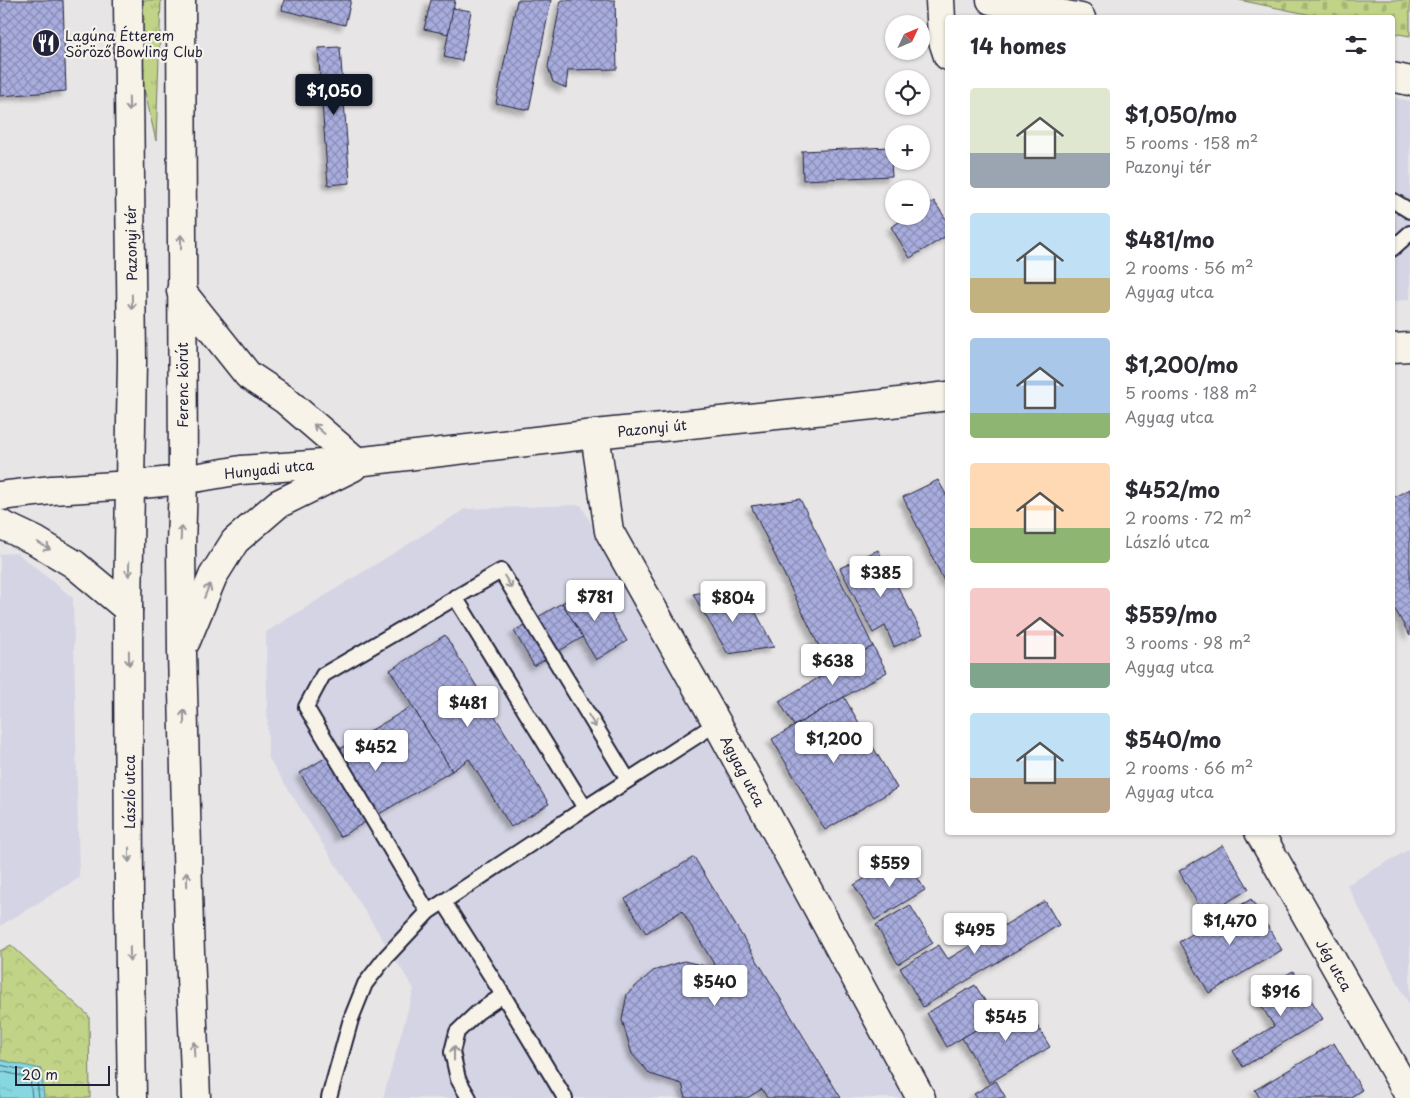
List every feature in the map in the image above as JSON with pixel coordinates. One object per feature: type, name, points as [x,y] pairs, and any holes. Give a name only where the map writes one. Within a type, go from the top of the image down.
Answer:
[{"type":"main road","name":"Pazonyi tér","points":[[128,0],[132,361],[131,485]]},
{"type":"main road","points":[[181,0],[181,291],[248,375],[284,399],[360,461],[278,504],[235,541],[213,576],[182,652],[188,928],[199,1095]]},
{"type":"main road","points":[[940,0],[942,38],[945,47]]},
{"type":"main road","points":[[991,0],[1067,15]]},
{"type":"main road","points":[[1395,78],[1410,81]]},
{"type":"main road","name":"Ferenc körút","points":[[181,291],[182,652]]},
{"type":"main road","points":[[1395,348],[1410,346]]},
{"type":"main road","name":"Pazonyi út","points":[[360,461],[945,396]]},
{"type":"main road","name":"Agyag utca","points":[[595,434],[609,531],[717,723],[921,1098]]},
{"type":"main road","name":"Hunyadi utca","points":[[131,485],[183,480],[241,470],[360,461]]},
{"type":"main road","points":[[0,496],[52,490],[131,485]]},
{"type":"main road","name":"László utca","points":[[131,485],[128,609],[132,1098]]},
{"type":"main road","points":[[0,524],[36,541],[74,564],[128,609]]},
{"type":"main road","name":"Jég utca","points":[[1261,835],[1410,1097]]},
{"type":"lane","points":[[1395,202],[1410,212]]},
{"type":"lane","points":[[1395,246],[1410,234]]},
{"type":"lane","points":[[428,912],[306,707],[324,675],[501,571],[628,780]]},
{"type":"lane","points":[[455,597],[585,808]]},
{"type":"lane","points":[[328,1096],[350,1019],[365,984],[386,957],[428,912],[717,723]]},
{"type":"lane","points":[[444,902],[565,1098]]},
{"type":"lane","points":[[469,1098],[458,1079],[452,1052],[457,1032],[478,1012],[503,995]]},
{"type":"shaded area","points":[[1395,98],[1410,101],[1410,299],[1395,302]]},
{"type":"shaded area","points":[[581,505],[907,1098],[383,1098],[414,989],[268,757],[266,632],[465,509]]},
{"type":"shaded area","points":[[17,553],[73,598],[79,878],[0,926],[0,554]]},
{"type":"shaded area","points":[[1410,849],[1410,1006],[1347,885]]},
{"type":"green space","points":[[141,0],[161,0],[156,141],[142,79]]},
{"type":"green space","points":[[1239,0],[1410,0],[1410,36],[1395,33],[1395,15],[1311,15]]},
{"type":"green space","points":[[11,945],[89,1016],[90,1098],[0,1098],[0,951]]},
{"type":"water","points":[[0,1060],[41,1069],[44,1098],[0,1098]]},
{"type":"building","points":[[0,0],[63,0],[66,91],[0,96]]},
{"type":"building","points":[[284,0],[351,0],[345,25],[282,10]]},
{"type":"building","points":[[431,0],[455,0],[449,34],[424,29]]},
{"type":"building","points":[[517,0],[551,0],[529,110],[496,103]]},
{"type":"building","points":[[561,0],[615,0],[617,69],[568,70],[566,88],[553,82],[548,67]]},
{"type":"building","points":[[453,8],[471,11],[462,61],[444,57]]},
{"type":"building","points":[[340,47],[350,183],[328,185],[318,48]]},
{"type":"building","points":[[885,147],[885,170],[892,170],[892,176],[803,180],[802,151]]},
{"type":"building","points":[[934,201],[945,218],[945,237],[910,258],[891,227],[894,225],[930,225],[930,203]]},
{"type":"building","points":[[938,480],[945,493],[945,583],[903,497]]},
{"type":"building","points":[[1410,489],[1410,636],[1395,609],[1395,496]]},
{"type":"building","points":[[800,499],[873,646],[831,671],[751,506]]},
{"type":"building","points":[[878,550],[923,634],[894,647],[885,626],[873,633],[840,568]]},
{"type":"building","points":[[593,584],[627,641],[596,660],[562,603]]},
{"type":"building","points":[[726,588],[740,610],[754,609],[774,647],[728,654],[693,594]]},
{"type":"building","points":[[562,603],[583,637],[534,666],[514,631]]},
{"type":"building","points":[[445,635],[549,804],[511,827],[469,759],[452,771],[390,670]]},
{"type":"building","points":[[873,646],[887,672],[794,726],[779,701]]},
{"type":"building","points":[[844,697],[897,788],[825,830],[772,739]]},
{"type":"building","points":[[412,706],[452,771],[340,837],[300,773]]},
{"type":"building","points":[[1223,845],[1249,889],[1205,916],[1179,871]]},
{"type":"building","points":[[904,855],[925,890],[875,920],[854,885]]},
{"type":"building","points":[[694,857],[841,1098],[767,1098],[762,1089],[747,1098],[686,1098],[682,1084],[650,1074],[632,1054],[622,1020],[627,994],[653,971],[684,961],[717,969],[682,911],[646,933],[625,899]]},
{"type":"building","points":[[1251,899],[1282,950],[1209,993],[1179,942]]},
{"type":"building","points":[[1045,901],[1059,925],[923,1007],[900,968],[939,945],[948,959]]},
{"type":"building","points":[[910,905],[933,943],[898,964],[876,925]]},
{"type":"building","points":[[1293,971],[1323,1019],[1243,1067],[1233,1051],[1274,1026],[1254,994]]},
{"type":"building","points":[[975,985],[996,1018],[947,1047],[927,1013]]},
{"type":"building","points":[[1023,1002],[1050,1047],[989,1083],[962,1038]]},
{"type":"building","points":[[1334,1043],[1362,1090],[1349,1098],[1260,1098],[1255,1090]]},
{"type":"building","points":[[996,1081],[1006,1098],[977,1098],[974,1094]]},
{"type":"place","name":"Lagúna Étterem Söröző Bowling Club","points":[[46,43]]}]
